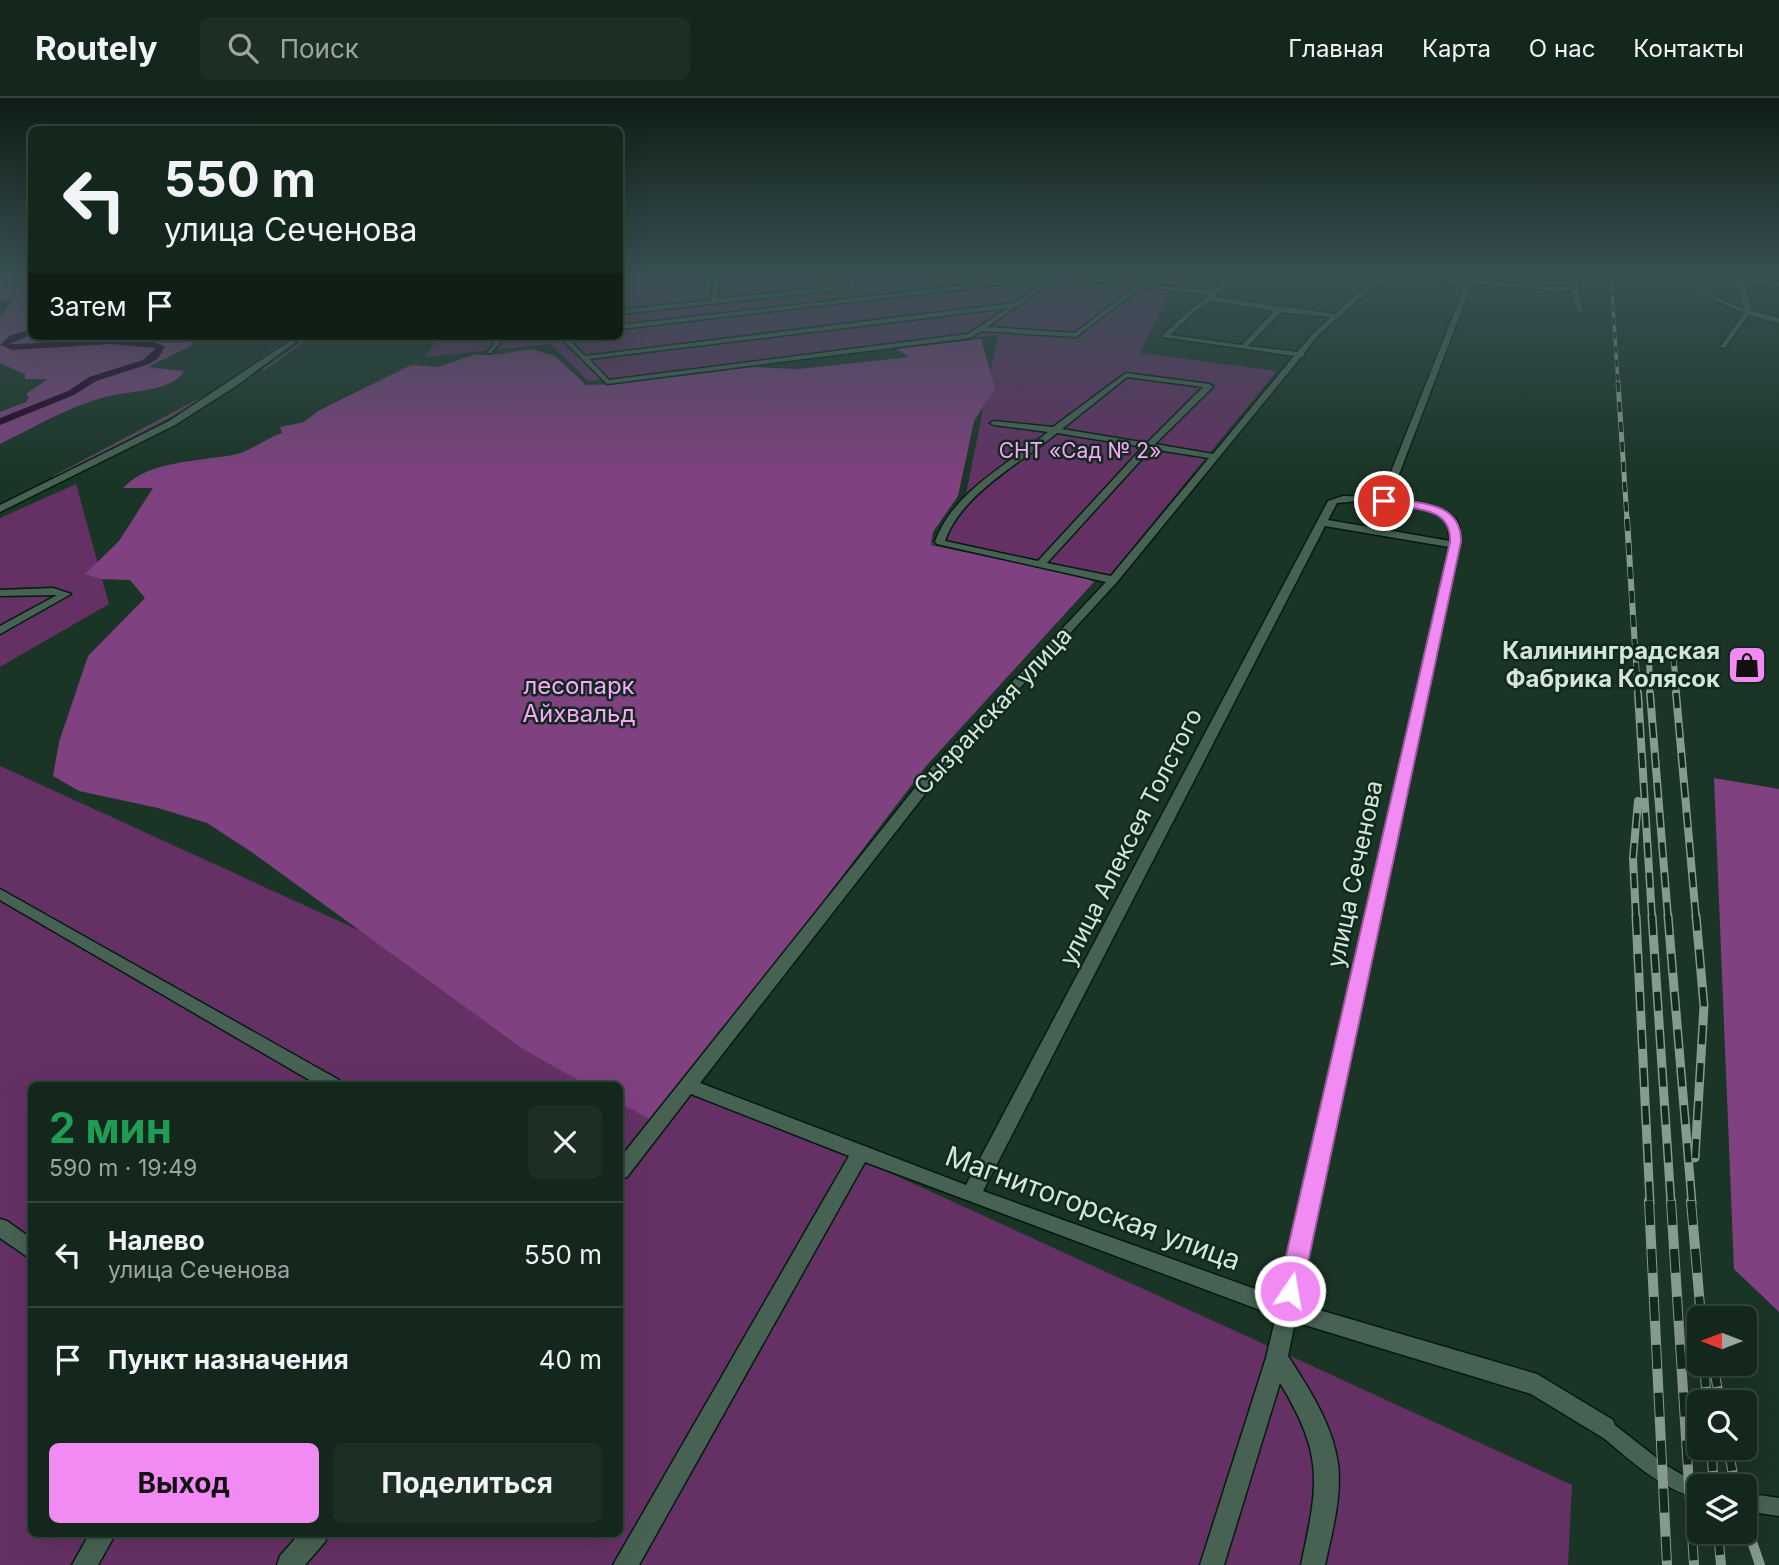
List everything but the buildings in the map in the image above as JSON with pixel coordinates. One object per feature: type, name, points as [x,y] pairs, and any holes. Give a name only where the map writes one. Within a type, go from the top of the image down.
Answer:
[{"type":"street","points":[[0,509],[172,423],[288,344]]},
{"type":"street","points":[[489,352],[496,344]]},
{"type":"street","points":[[570,344],[607,382],[913,344]]},
{"type":"street","points":[[583,358],[692,344]]},
{"type":"street","points":[[1224,344],[1302,355]]},
{"type":"street","name":"Сызранская улица","points":[[623,1167],[934,772],[1113,580],[1309,344]]},
{"type":"street","points":[[1321,522],[1455,545],[1456,528],[1449,517],[1437,510],[1384,501],[1445,344]]},
{"type":"street","points":[[1042,563],[1133,462],[1209,386],[1126,375],[963,505],[941,533],[940,542],[1113,580]]},
{"type":"street","points":[[994,423],[1055,430],[1215,457]]},
{"type":"street","name":"улица Алексея Толстого","points":[[971,1195],[1321,522],[1334,501],[1341,497],[1384,501]]},
{"type":"street","name":"улица Сеченова","points":[[1212,1565],[1277,1358],[1455,545]]},
{"type":"street","points":[[0,593],[66,594],[0,631]]},
{"type":"street","points":[[0,894],[329,1082]]},
{"type":"street","name":"Магнитогорская улица","points":[[689,1086],[971,1195],[1286,1310],[1537,1385],[1605,1428],[1662,1473],[1687,1486]]},
{"type":"street","points":[[625,1565],[860,1153]]},
{"type":"street","points":[[0,1227],[28,1248]]},
{"type":"street","points":[[1277,1358],[1313,1423],[1326,1462],[1322,1521],[1313,1565]]},
{"type":"street","points":[[1757,1504],[1779,1507]]},
{"type":"street","points":[[84,1565],[102,1537]]},
{"type":"street","points":[[289,1565],[313,1537]]},
{"type":"green space","points":[[0,344],[191,344],[148,367],[184,371],[172,382],[85,404],[0,444],[0,412],[26,402],[29,398],[26,394],[48,379],[25,379],[25,374],[0,363]]},
{"type":"green space","name":"СНТ «Сад № 2»","points":[[434,344],[547,344],[425,357]]},
{"type":"green space","name":"СНТ «Сад № 2»","points":[[551,344],[914,344],[588,381]]},
{"type":"green space","name":"лесопарк Айхвальд","points":[[935,344],[983,344],[995,388],[974,421],[958,496],[933,532],[931,545],[1084,577],[1094,582],[927,765],[734,1018],[649,1119],[623,1105],[623,1082],[582,1082],[523,1049],[253,853],[207,823],[158,808],[79,791],[53,776],[59,742],[88,656],[145,598],[130,580],[101,579],[85,574],[119,541],[153,488],[123,488],[147,472],[177,463],[243,452],[282,433],[280,427],[304,422],[318,411],[411,365],[438,367],[473,355],[532,349],[555,356],[586,385],[751,367],[799,369],[909,357],[896,349]]},
{"type":"green space","name":"СНТ «Сад № 2»","points":[[996,344],[1144,344],[1140,353],[1277,371],[1105,581],[932,544],[966,494]]},
{"type":"green space","points":[[76,484],[109,604],[0,667],[0,518]]},
{"type":"green space","points":[[0,766],[1572,1485],[1568,1565],[0,1565]]},
{"type":"green space","points":[[1714,778],[1779,789],[1779,1312],[1734,1269]]},
{"type":"waterway","points":[[5,344],[12,347],[46,344]]},
{"type":"waterway","points":[[0,422],[71,393],[93,379],[146,362],[155,356],[161,347],[153,344]]},
{"type":"waterway","points":[[247,369],[282,344]]},
{"type":"waterway","points":[[264,369],[299,344]]},
{"type":"waterway","points":[[55,477],[207,396]]},
{"type":"railway","points":[[1615,344],[1618,384]]},
{"type":"railway","points":[[1618,382],[1627,520]]},
{"type":"railway","points":[[1627,519],[1638,695]]},
{"type":"railway","points":[[1649,650],[1650,695]]},
{"type":"railway","points":[[1673,654],[1677,695]]},
{"type":"railway","points":[[1638,693],[1652,918]]},
{"type":"railway","points":[[1650,693],[1668,918]]},
{"type":"railway","points":[[1676,693],[1696,918]]},
{"type":"railway","points":[[1636,918],[1633,858],[1638,801]]},
{"type":"railway","points":[[1636,916],[1650,1203]]},
{"type":"railway","points":[[1652,916],[1671,1203]]},
{"type":"railway","points":[[1668,916],[1692,1203]]},
{"type":"railway","points":[[1695,1158],[1704,1006],[1696,916]]},
{"type":"railway","points":[[1649,1201],[1667,1565]]},
{"type":"railway","points":[[1671,1201],[1694,1565]]},
{"type":"railway","points":[[1691,1201],[1700,1306]]},
{"type":"railway","points":[[1705,1376],[1706,1390]]},
{"type":"railway","points":[[1715,1376],[1718,1390]]},
{"type":"railway","points":[[1712,1460],[1713,1474]]},
{"type":"railway","points":[[1730,1460],[1733,1474]]},
{"type":"railway","points":[[1719,1544],[1721,1565]]},
{"type":"railway","points":[[1753,1544],[1760,1565]]},
{"type":"place","name":"Калининградская Фабрика Колясок","points":[[1747,665]]},
{"type":"route","points":[[1290,1291],[1455,542],[1456,528],[1449,517],[1437,510],[1384,501]]}]
